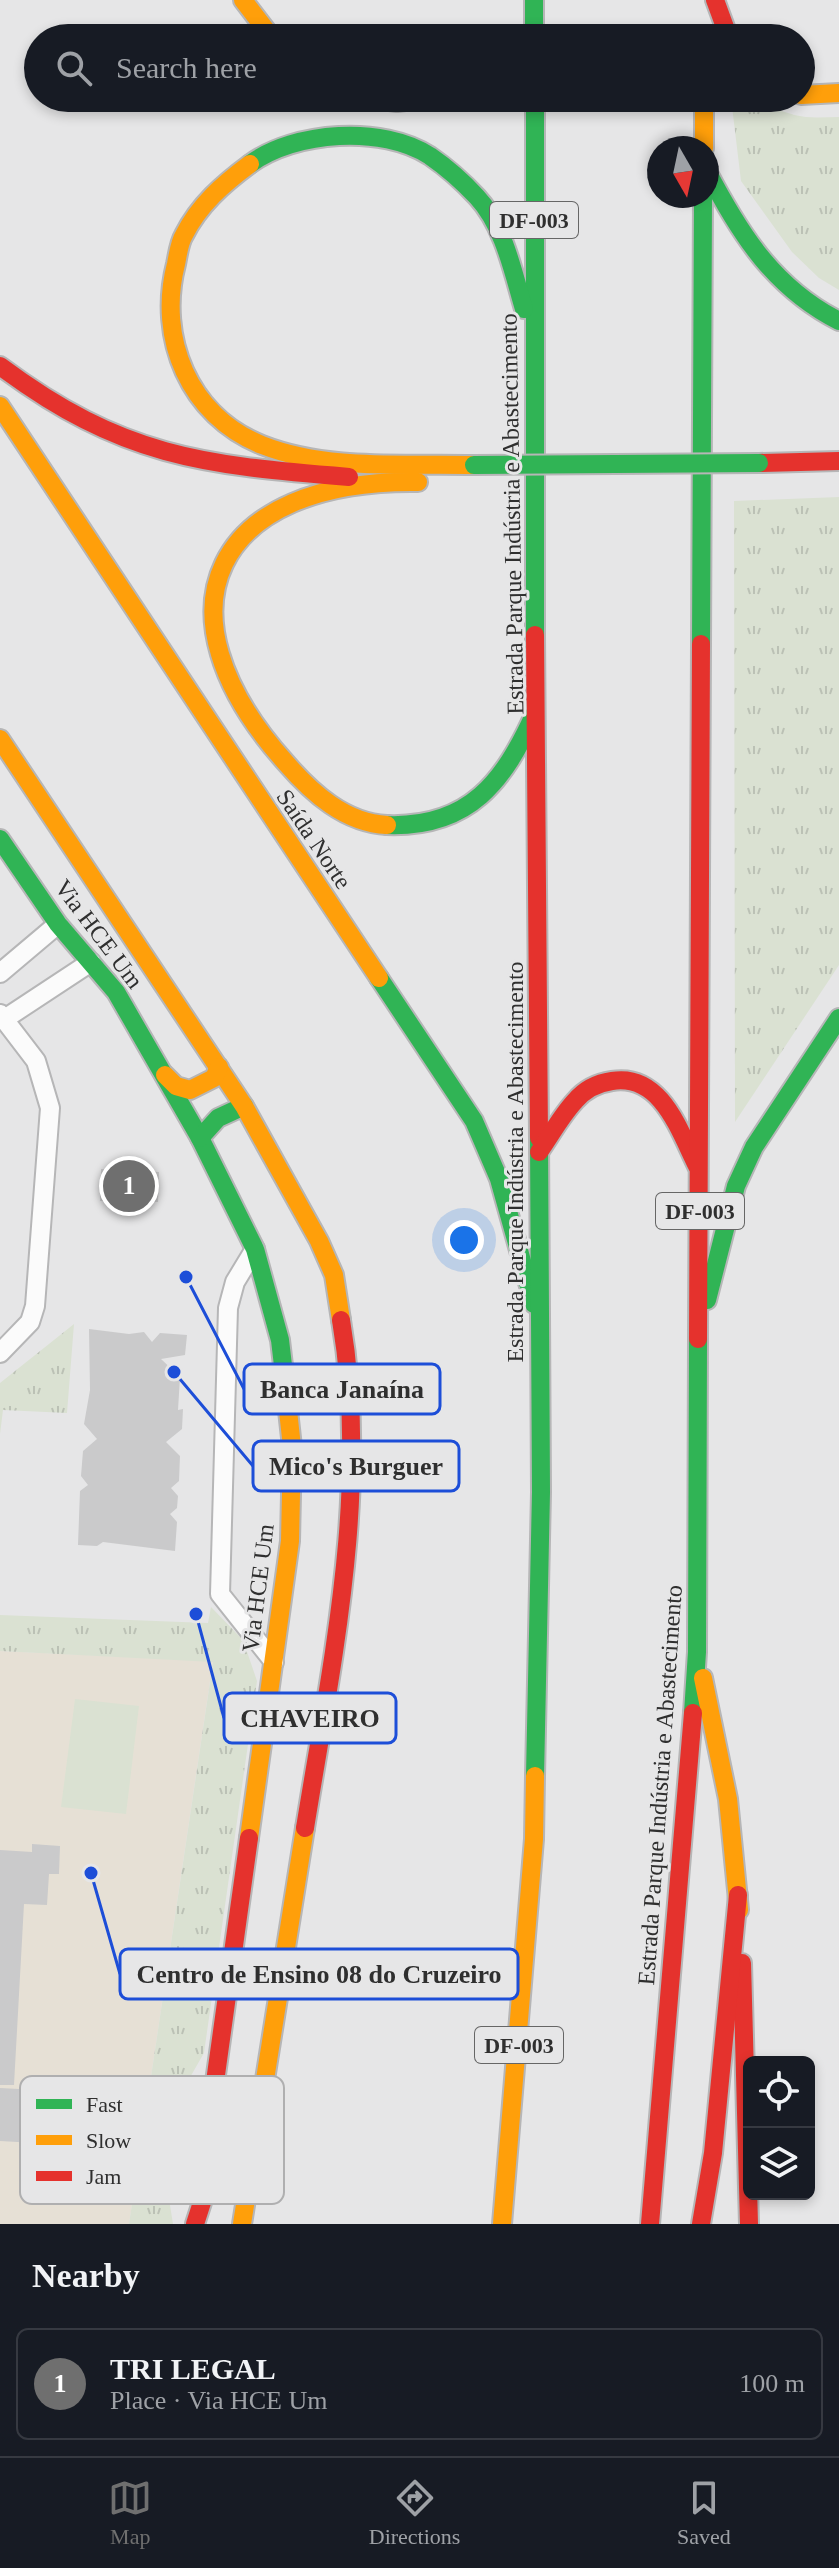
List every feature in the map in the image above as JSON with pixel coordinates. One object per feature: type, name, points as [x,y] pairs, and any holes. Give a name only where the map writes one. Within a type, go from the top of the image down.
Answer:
[{"type":"main road","points":[[243,0],[261,24]]},
{"type":"main road","points":[[532,24],[534,0]]},
{"type":"main road","points":[[704,0],[704,24]]},
{"type":"main road","points":[[715,0],[724,24]]},
{"type":"main road","points":[[815,94],[839,93]]},
{"type":"main road","name":"Estrada Parque Indústria e Abastecimento","points":[[500,2224],[508,2187],[534,1839],[541,1492],[538,707],[533,342],[535,112]]},
{"type":"main road","points":[[704,112],[704,136]]},
{"type":"main road","points":[[533,342],[511,267],[490,216],[463,181],[443,164],[396,142],[343,134],[289,143],[244,162],[202,201],[190,219],[173,264],[169,320],[183,373],[197,399],[234,432],[277,449],[340,460],[474,465],[839,461]]},
{"type":"main road","points":[[719,192],[761,264],[811,309],[839,321]]},
{"type":"main road","name":"Estrada Parque Indústria e Abastecimento","points":[[650,2224],[686,1825],[697,1652],[703,208]]},
{"type":"main road","points":[[0,366],[62,412],[141,449],[214,466],[445,484]]},
{"type":"main road","name":"Saída Norte","points":[[0,406],[474,1121],[499,1179],[539,1321]]},
{"type":"main road","points":[[399,481],[317,492],[292,500],[250,526],[222,561],[215,581],[212,629],[226,678],[250,722],[313,793],[349,816],[390,825],[437,819],[480,796],[509,766],[538,707]]},
{"type":"main road","points":[[683,484],[714,484]]},
{"type":"main road","points":[[520,485],[549,485]]},
{"type":"main road","points":[[0,739],[244,1106],[319,1241],[334,1275],[343,1329],[352,1472],[345,1577],[266,2076]]},
{"type":"main road","name":"Via HCE Um","points":[[0,839],[58,924],[116,992],[200,1138],[255,1249],[280,1340],[292,1447],[290,1541],[216,2076]]},
{"type":"main road","points":[[698,1333],[742,1173],[754,1147],[839,1018]]},
{"type":"main road","points":[[157,1068],[176,1086],[190,1090],[214,1078],[219,1067]]},
{"type":"main road","points":[[539,1152],[576,1099],[597,1083],[623,1079],[644,1083],[668,1109],[700,1172]]},
{"type":"main road","points":[[200,1138],[218,1118],[244,1106]]},
{"type":"main road","points":[[697,1652],[728,1799],[738,1895],[746,2025],[749,2224]]},
{"type":"main road","points":[[701,2224],[713,2153],[738,1895]]},
{"type":"main road","name":"Via HCE Um","points":[[195,2224],[201,2204]]},
{"type":"main road","points":[[242,2224],[245,2204]]},
{"type":"street","points":[[0,973],[58,924]]},
{"type":"street","points":[[0,1353],[30,1322],[35,1306],[50,1108],[36,1061],[2,1017],[91,962]]},
{"type":"street","points":[[255,1249],[235,1282],[228,1308],[220,1594],[274,1662]]},
{"type":"shaded area","points":[[0,1651],[213,1661],[151,2076],[20,2076],[20,2204],[132,2204],[129,2224],[0,2224]]},
{"type":"green space","points":[[733,112],[786,112],[806,117],[839,117],[839,290],[819,278],[792,252],[741,181]]},
{"type":"green space","points":[[839,497],[839,965],[735,1122],[734,501]]},
{"type":"green space","points":[[74,1324],[67,1413],[3,1410],[0,1434],[0,1383]]},
{"type":"green space","points":[[211,1607],[243,1640],[257,1681],[204,2053],[191,2076],[151,2076],[213,1662],[0,1651],[0,1615],[208,1623]]},
{"type":"green space","points":[[75,1699],[139,1706],[126,1814],[61,1807]]},
{"type":"green space","points":[[132,2204],[170,2204],[173,2224],[129,2224]]},
{"type":"building","points":[[101,1169],[159,1172],[158,1202],[100,1201]]},
{"type":"building","points":[[89,1329],[129,1334],[144,1332],[152,1342],[160,1333],[187,1335],[185,1355],[161,1359],[180,1377],[178,1410],[183,1409],[182,1429],[166,1442],[180,1456],[179,1481],[171,1488],[178,1496],[177,1508],[170,1514],[177,1522],[175,1551],[103,1542],[97,1546],[78,1545],[80,1491],[88,1485],[81,1476],[83,1451],[97,1439],[84,1424],[90,1390]]},
{"type":"building","points":[[32,1844],[60,1846],[59,1874],[49,1874],[47,1905],[24,1904],[14,2085],[0,2085],[0,1850],[32,1852]]},
{"type":"building","points":[[0,2088],[20,2089],[20,2142],[0,2141]]},
{"type":"traffic: fast","points":[[534,0],[534,24]]},
{"type":"traffic: fast","points":[[535,112],[535,635]]},
{"type":"traffic: fast","points":[[250,164],[290,144],[339,136],[388,140],[430,156],[477,197],[494,222],[524,309]]},
{"type":"traffic: fast","points":[[719,193],[746,237],[777,276],[816,308],[839,321]]},
{"type":"traffic: fast","points":[[701,644],[703,208]]},
{"type":"traffic: fast","points":[[474,465],[759,463]]},
{"type":"traffic: fast","points":[[387,825],[416,824],[441,818],[462,809],[480,796],[510,760],[535,713]]},
{"type":"traffic: fast","points":[[0,839],[58,924],[116,992],[200,1138],[255,1249],[280,1340],[284,1374]]},
{"type":"traffic: fast","points":[[379,978],[474,1121],[499,1179],[534,1304]]},
{"type":"traffic: fast","points":[[707,1300],[736,1186],[754,1147],[839,1018]]},
{"type":"traffic: fast","points":[[200,1138],[218,1118],[244,1106]]},
{"type":"traffic: fast","points":[[535,1776],[541,1492],[539,1138]]},
{"type":"traffic: fast","points":[[693,1713],[697,1652],[698,1339]]},
{"type":"traffic: slow","points":[[243,0],[261,24]]},
{"type":"traffic: slow","points":[[815,94],[839,93]]},
{"type":"traffic: slow","points":[[704,112],[704,136]]},
{"type":"traffic: slow","points":[[250,164],[204,205],[182,238],[179,249],[171,292],[171,319],[184,371],[198,394],[215,415],[237,432],[287,453],[313,459],[367,464],[474,465]]},
{"type":"traffic: slow","points":[[0,406],[379,978]]},
{"type":"traffic: slow","points":[[387,825],[357,819],[343,812],[318,795],[286,763],[244,707],[220,654],[214,606],[224,564],[251,529],[292,503],[348,487],[418,482]]},
{"type":"traffic: slow","points":[[0,739],[244,1106],[319,1241],[334,1275],[341,1320]]},
{"type":"traffic: slow","points":[[165,1075],[176,1086],[190,1090],[214,1078],[219,1067]]},
{"type":"traffic: slow","points":[[249,1838],[290,1541],[292,1447],[284,1374]]},
{"type":"traffic: slow","points":[[703,1678],[728,1799],[739,1910]]},
{"type":"traffic: slow","points":[[502,2224],[534,1839],[535,1776]]},
{"type":"traffic: slow","points":[[266,2076],[305,1828]]},
{"type":"traffic: slow","points":[[242,2224],[245,2204]]},
{"type":"traffic: jam","points":[[715,0],[724,24]]},
{"type":"traffic: jam","points":[[0,366],[85,420],[165,451],[206,461],[349,477]]},
{"type":"traffic: jam","points":[[759,463],[839,461]]},
{"type":"traffic: jam","points":[[535,635],[539,1138]]},
{"type":"traffic: jam","points":[[698,1339],[701,644]]},
{"type":"traffic: jam","points":[[539,1152],[565,1113],[583,1093],[602,1083],[629,1081],[656,1095],[666,1107],[697,1166]]},
{"type":"traffic: jam","points":[[305,1828],[336,1639],[349,1511],[349,1384],[341,1320]]},
{"type":"traffic: jam","points":[[650,2224],[693,1713]]},
{"type":"traffic: jam","points":[[216,2076],[249,1838]]},
{"type":"traffic: jam","points":[[701,2224],[713,2153],[738,1895]]},
{"type":"traffic: jam","points":[[742,1963],[749,2224]]},
{"type":"traffic: jam","points":[[195,2224],[201,2204]]},
{"type":"place","name":"TRI LEGAL","points":[[129,1186]]},
{"type":"place","name":"Banca Janaína","points":[[186,1277]]},
{"type":"place","name":"Mico's Burguer","points":[[174,1372]]},
{"type":"place","name":"CHAVEIRO","points":[[196,1614]]},
{"type":"place","name":"Centro de Ensino 08 do Cruzeiro","points":[[91,1873]]}]
